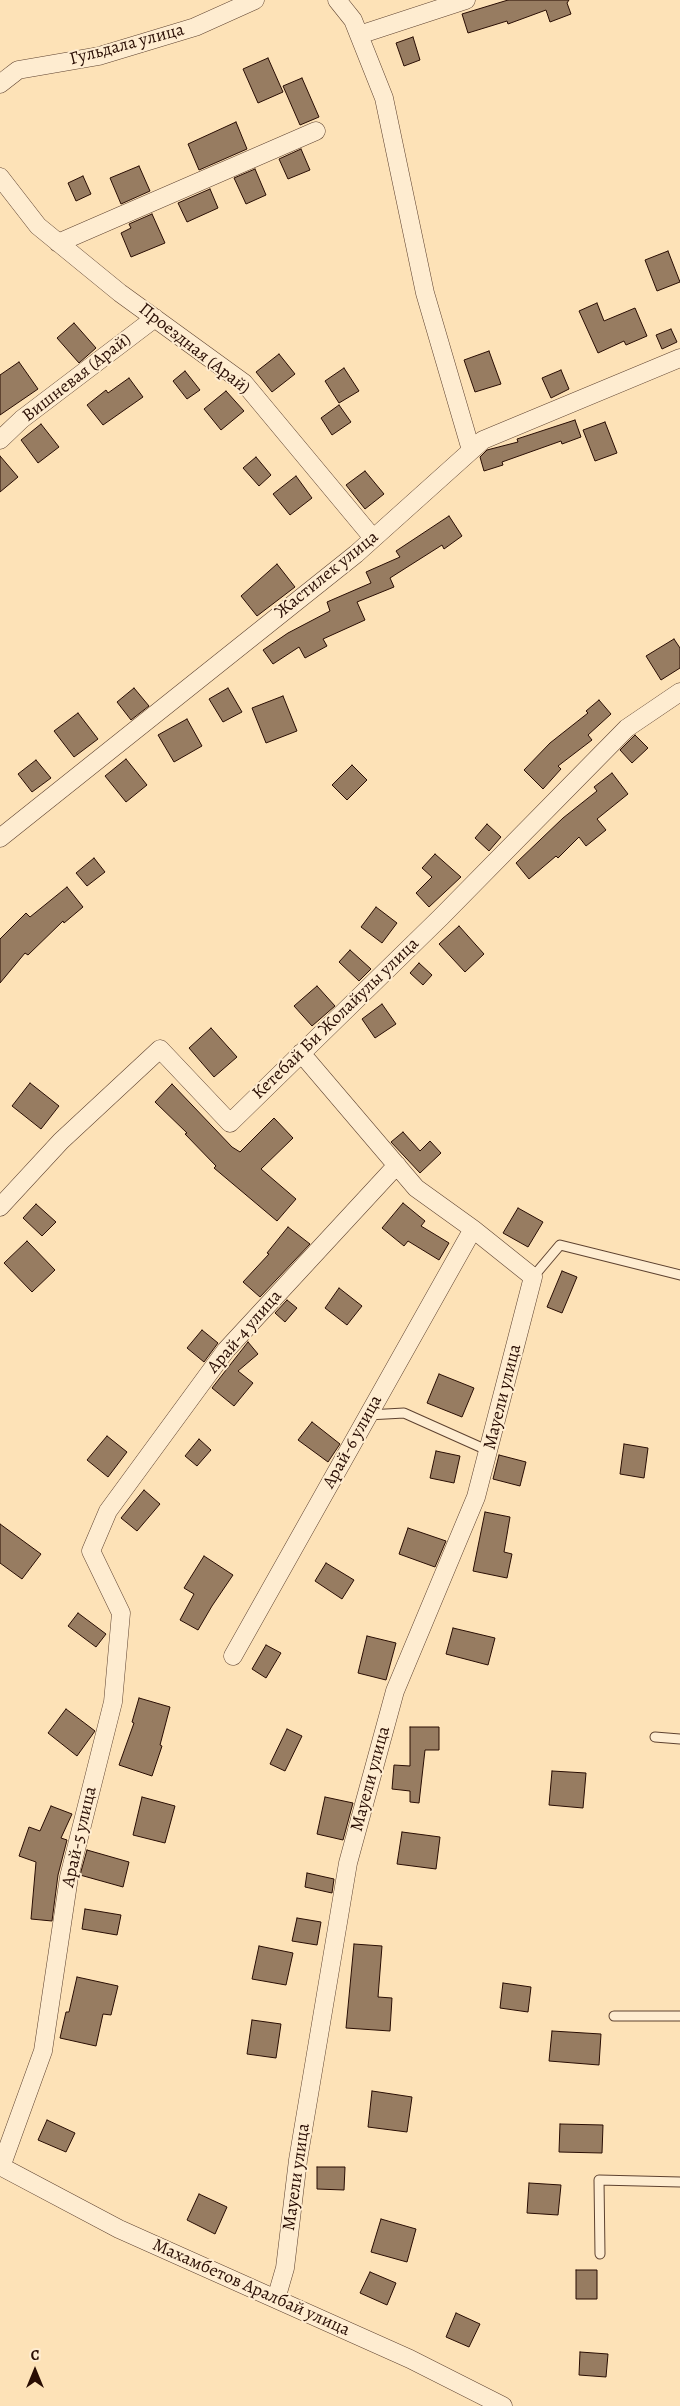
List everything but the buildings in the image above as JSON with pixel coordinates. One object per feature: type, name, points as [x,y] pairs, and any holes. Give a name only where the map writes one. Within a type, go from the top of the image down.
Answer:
[{"type":"street","name":"Гульдала улица","points":[[0,84],[18,70],[98,56],[195,27],[255,0]]},
{"type":"street","points":[[336,0],[353,20],[384,98],[425,292],[471,450]]},
{"type":"street","points":[[359,35],[466,0]]},
{"type":"street","points":[[58,243],[316,131]]},
{"type":"street","name":"Проездная (Арай)","points":[[0,177],[38,226],[58,243],[155,318],[244,383],[373,538]]},
{"type":"street","name":"Вишневая (Арай)","points":[[0,440],[22,419],[155,318]]},
{"type":"street","name":"Жастилек улица","points":[[0,838],[373,538],[483,440],[680,358]]},
{"type":"street","name":"Кетебай Би Жолайулы улица","points":[[0,1206],[61,1140],[160,1049],[230,1123],[441,917],[627,728],[680,692]]},
{"type":"street","points":[[301,1053],[416,1188],[473,1229],[533,1277]]},
{"type":"street","name":"Арай-4 улица","points":[[108,1511],[226,1350],[397,1165]]},
{"type":"street","name":"Арай-6 улица","points":[[233,1656],[473,1229]]},
{"type":"street","name":"Мауели улица","points":[[276,2299],[285,2268],[298,2160],[348,1863],[395,1691],[476,1497],[533,1277]]},
{"type":"street","name":"Арай-5 улица","points":[[1,2166],[43,2052],[69,1877],[113,1702],[121,1613],[91,1551],[108,1511]]},
{"type":"street","name":"Махамбетов Аралбай улица","points":[[1,2166],[119,2229],[410,2358],[503,2406]]},
{"type":"lane","points":[[533,1277],[560,1245],[680,1275]]},
{"type":"lane","points":[[368,1415],[404,1413],[489,1451]]},
{"type":"lane","points":[[655,1737],[680,1738]]},
{"type":"lane","points":[[614,2016],[680,2016]]},
{"type":"lane","points":[[600,2254],[599,2180],[680,2182]]}]
